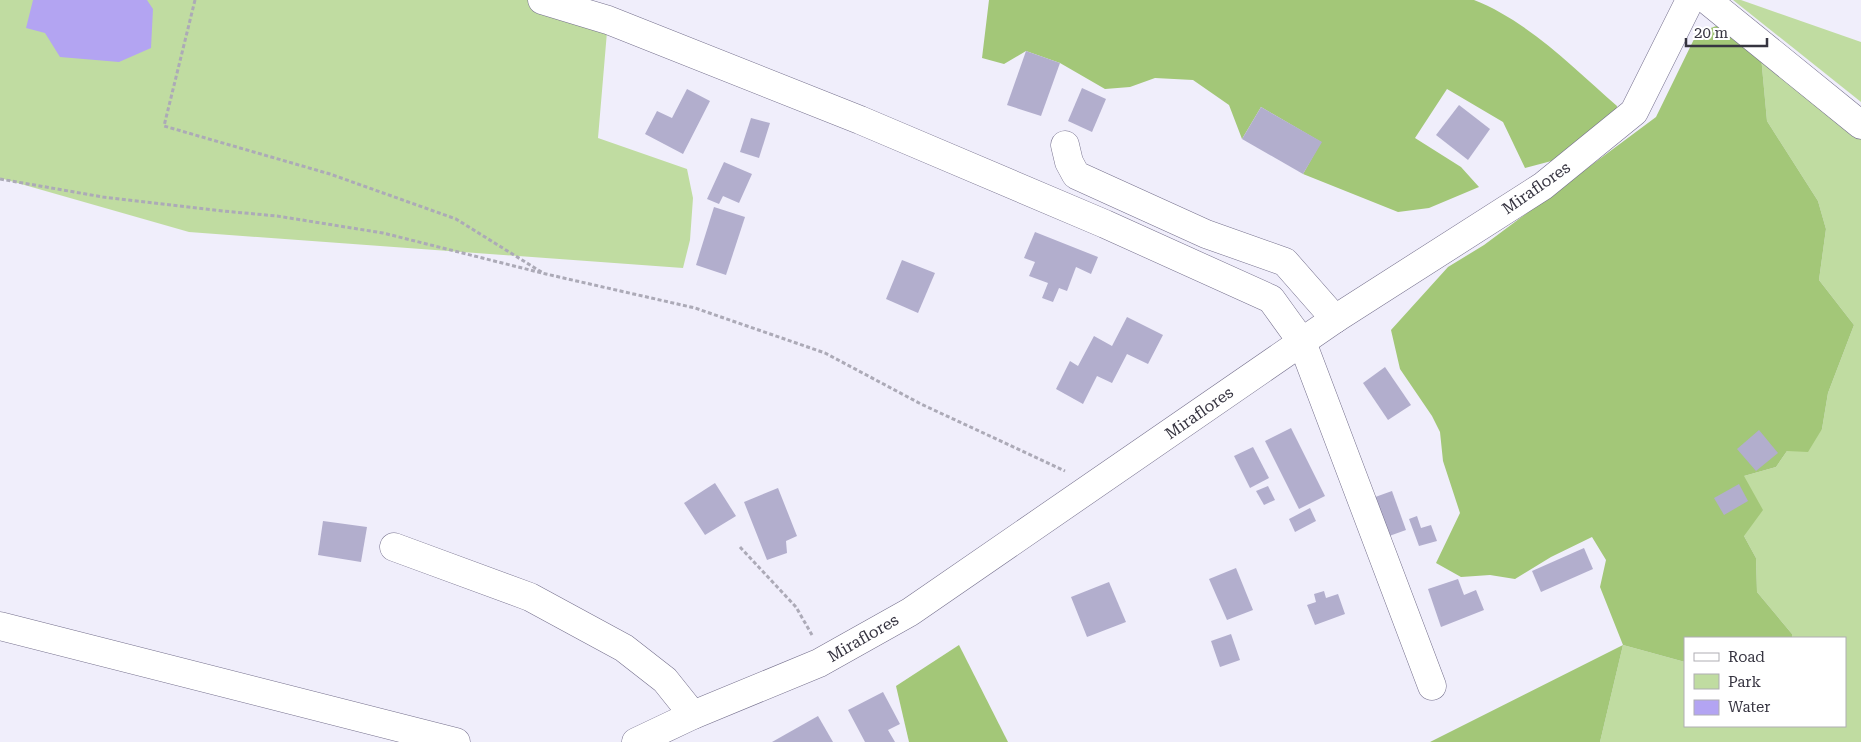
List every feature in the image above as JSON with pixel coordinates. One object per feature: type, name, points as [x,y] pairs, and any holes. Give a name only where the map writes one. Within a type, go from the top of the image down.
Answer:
[{"type":"street","points":[[542,0],[608,20],[860,120],[1106,224],[1271,299],[1302,342],[1432,686]]},
{"type":"street","name":"Miraflores","points":[[636,742],[693,715],[819,663],[910,612],[1335,319],[1543,186],[1634,112],[1690,0]]},
{"type":"street","points":[[1707,0],[1861,126]]},
{"type":"street","points":[[1065,145],[1069,162],[1076,175],[1206,234],[1285,262],[1335,319]]},
{"type":"street","points":[[394,547],[530,597],[624,648],[665,680],[693,715]]},
{"type":"street","points":[[0,626],[392,734],[456,742]]},
{"type":"path","points":[[196,0],[164,126],[330,174],[456,219],[546,274]]},
{"type":"path","points":[[0,180],[103,197],[277,216],[383,233],[546,274],[695,308],[825,353],[921,404],[1095,485]]},
{"type":"path","points":[[740,547],[796,607],[816,642],[819,663]]},
{"type":"green space","points":[[0,0],[542,0],[608,20],[598,138],[687,169],[693,198],[690,240],[683,268],[189,232],[0,178]]},
{"type":"green space","points":[[989,0],[1474,0],[1513,20],[1568,62],[1617,106],[1615,121],[1559,159],[1525,168],[1503,122],[1447,89],[1415,138],[1461,167],[1479,187],[1429,208],[1398,212],[1303,174],[1321,142],[1261,107],[1242,139],[1229,105],[1193,80],[1155,78],[1130,87],[1105,89],[1060,63],[1026,51],[1004,64],[982,58]]},
{"type":"green space","points":[[1733,0],[1741,0],[1861,42],[1861,102]]},
{"type":"green space","points":[[1719,25],[1761,56],[1767,121],[1818,201],[1826,229],[1819,280],[1854,325],[1828,393],[1822,429],[1808,452],[1787,451],[1776,467],[1744,476],[1763,510],[1744,536],[1756,558],[1757,592],[1792,634],[1792,637],[1684,637],[1684,662],[1623,645],[1600,587],[1606,560],[1592,537],[1551,557],[1515,579],[1490,575],[1461,577],[1436,563],[1460,513],[1443,461],[1440,432],[1432,416],[1400,369],[1391,330],[1448,267],[1484,245],[1656,117],[1697,33]]},
{"type":"green space","points":[[1761,56],[1861,137],[1861,742],[1600,742],[1623,645],[1684,662],[1684,727],[1846,727],[1846,637],[1792,637],[1792,634],[1757,592],[1756,558],[1744,536],[1744,476],[1776,467],[1787,451],[1822,429],[1828,393],[1854,325],[1819,280],[1826,229],[1818,201],[1767,121]]},
{"type":"green space","points":[[959,645],[1008,742],[909,742],[896,686]]},
{"type":"green space","points":[[1623,645],[1600,742],[1430,742]]},
{"type":"water","points":[[33,0],[147,0],[153,9],[151,48],[119,62],[60,57],[45,33],[26,28]]},
{"type":"building","points":[[1026,51],[1060,63],[1041,116],[1007,105]]},
{"type":"building","points":[[1082,88],[1106,99],[1092,132],[1068,121]]},
{"type":"building","points":[[687,89],[710,101],[683,154],[645,134],[657,111],[672,118]]},
{"type":"building","points":[[1459,105],[1490,129],[1468,160],[1436,135]]},
{"type":"building","points":[[1261,107],[1322,142],[1303,174],[1242,139]]},
{"type":"building","points":[[751,118],[770,123],[759,158],[740,152]]},
{"type":"building","points":[[724,162],[752,174],[739,203],[723,196],[719,204],[707,199]]},
{"type":"building","points":[[714,207],[745,217],[726,275],[696,265]]},
{"type":"building","points":[[1035,232],[1098,257],[1091,274],[1076,267],[1067,291],[1059,288],[1053,302],[1042,298],[1048,283],[1029,276],[1035,262],[1024,258]]},
{"type":"building","points":[[902,260],[935,273],[918,313],[886,299]]},
{"type":"building","points":[[1127,317],[1163,335],[1148,364],[1127,354],[1112,383],[1097,376],[1083,404],[1056,389],[1070,361],[1078,366],[1094,336],[1112,346]]},
{"type":"building","points":[[1385,367],[1411,405],[1388,420],[1363,383]]},
{"type":"building","points":[[1291,428],[1325,496],[1299,509],[1265,441]]},
{"type":"building","points":[[1759,430],[1778,453],[1756,471],[1737,449]]},
{"type":"building","points":[[1253,447],[1269,478],[1250,488],[1234,456]]},
{"type":"building","points":[[715,483],[736,516],[705,535],[684,503]]},
{"type":"building","points":[[1739,484],[1748,501],[1724,515],[1714,498]]},
{"type":"building","points":[[1268,486],[1275,500],[1264,505],[1256,491]]},
{"type":"building","points":[[778,488],[797,536],[786,541],[787,553],[767,560],[744,502]]},
{"type":"building","points":[[1392,491],[1406,530],[1378,540],[1364,501]]},
{"type":"building","points":[[1310,508],[1316,521],[1295,532],[1289,519]]},
{"type":"building","points":[[1417,516],[1421,528],[1431,525],[1437,541],[1419,546],[1409,519]]},
{"type":"building","points":[[323,521],[367,527],[361,562],[318,555]]},
{"type":"building","points":[[1584,548],[1593,569],[1541,592],[1532,571]]},
{"type":"building","points":[[1236,568],[1253,610],[1227,620],[1209,579]]},
{"type":"building","points":[[1458,579],[1464,595],[1476,590],[1484,610],[1441,627],[1428,589]]},
{"type":"building","points":[[1109,582],[1126,622],[1087,637],[1071,597]]},
{"type":"building","points":[[1324,591],[1326,598],[1338,594],[1345,614],[1315,625],[1307,605],[1316,602],[1314,594]]},
{"type":"building","points":[[1231,634],[1240,660],[1220,667],[1211,641]]},
{"type":"building","points":[[883,692],[900,724],[888,730],[895,742],[865,742],[848,710]]},
{"type":"building","points":[[818,716],[833,742],[772,742]]}]
